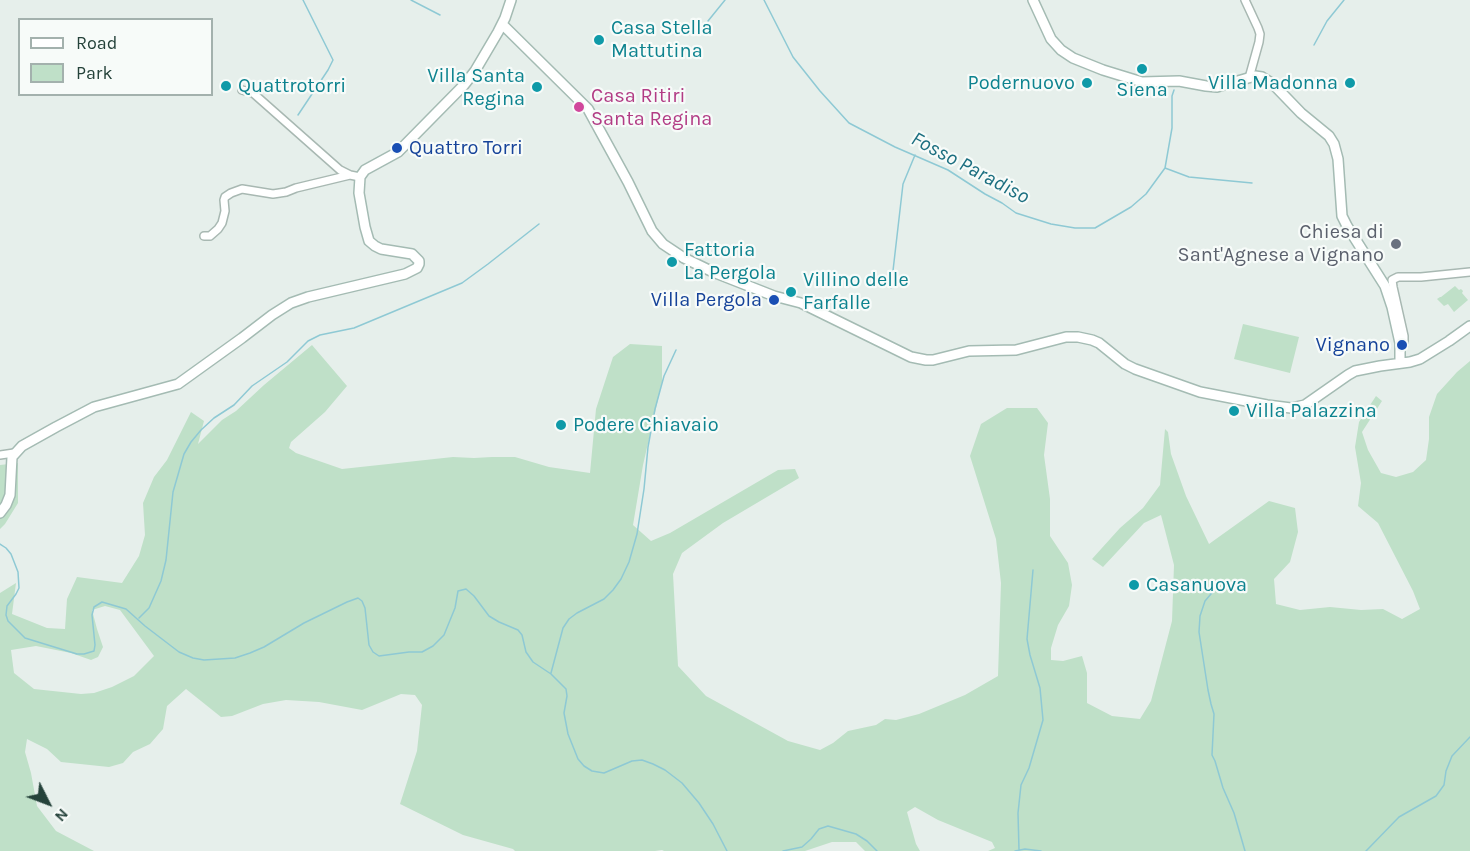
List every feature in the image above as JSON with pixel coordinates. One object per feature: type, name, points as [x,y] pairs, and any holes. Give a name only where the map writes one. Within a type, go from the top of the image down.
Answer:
[{"type":"street","points":[[204,236],[210,236],[222,223],[225,211],[224,200],[231,193],[242,189],[273,194],[355,176],[398,152],[475,71],[502,24],[511,0]]},
{"type":"street","points":[[1033,0],[1047,32],[1061,50],[1072,58],[1142,82],[1179,81],[1214,87],[1260,76],[1271,81],[1301,113],[1325,133],[1333,141],[1338,159],[1343,218],[1386,286],[1400,349],[1400,363]]},
{"type":"street","points":[[1245,0],[1260,34],[1249,78]]},
{"type":"street","points":[[502,24],[586,107],[656,237],[663,244],[705,268],[774,296],[801,303],[902,354],[933,360],[979,350],[1016,350],[1066,337],[1078,337],[1099,343],[1125,364],[1135,369],[1200,392],[1291,408],[1305,405],[1355,371],[1414,361],[1424,357],[1470,326]]},
{"type":"street","points":[[242,90],[253,93],[340,170],[355,176]]},
{"type":"street","points":[[0,455],[14,453],[90,409],[180,382],[291,303],[405,274],[416,269],[419,261],[412,254],[381,249],[369,241],[355,176]]},
{"type":"street","points":[[1400,349],[1405,339],[1392,287],[1394,279],[1470,272]]},
{"type":"street","points":[[0,513],[10,495],[11,462],[14,453]]},
{"type":"green space","points":[[1455,286],[1463,291],[1462,293],[1468,300],[1454,312],[1448,304],[1444,306],[1437,299]]},
{"type":"green space","points":[[1243,324],[1299,337],[1290,373],[1234,359]]},
{"type":"green space","points":[[630,344],[662,346],[662,382],[643,465],[633,525],[651,541],[670,533],[778,470],[795,469],[799,478],[723,523],[682,553],[673,574],[678,666],[706,696],[788,741],[820,750],[848,731],[876,725],[885,719],[896,720],[919,714],[965,695],[998,676],[1001,583],[996,539],[970,456],[981,424],[1007,408],[1037,408],[1048,423],[1044,455],[1050,499],[1050,536],[1068,563],[1072,585],[1069,606],[1058,625],[1051,648],[1051,660],[1063,661],[1082,656],[1087,673],[1087,703],[1112,716],[1140,719],[1151,701],[1172,621],[1174,565],[1161,515],[1144,523],[1103,567],[1092,559],[1120,528],[1143,508],[1160,485],[1165,429],[1168,432],[1171,454],[1186,496],[1209,544],[1269,501],[1295,508],[1298,532],[1290,562],[1274,579],[1276,604],[1300,610],[1330,607],[1361,610],[1383,609],[1402,619],[1420,609],[1378,523],[1358,506],[1361,483],[1355,447],[1359,422],[1376,396],[1382,401],[1362,432],[1368,450],[1381,473],[1396,477],[1413,472],[1426,460],[1429,417],[1437,394],[1470,361],[1470,851],[988,851],[995,848],[992,842],[938,820],[915,807],[907,812],[920,851],[865,851],[856,842],[832,842],[805,851],[515,851],[463,835],[400,804],[417,751],[422,705],[415,695],[401,694],[362,710],[319,702],[286,700],[263,704],[232,716],[221,717],[186,689],[167,706],[163,729],[150,744],[133,752],[123,763],[109,767],[61,762],[47,749],[27,739],[25,752],[37,806],[56,831],[94,851],[0,851],[0,593],[16,583],[12,614],[47,628],[65,629],[67,599],[77,577],[122,583],[139,556],[145,535],[143,503],[154,477],[167,460],[191,412],[204,421],[198,444],[222,420],[236,411],[312,345],[347,386],[325,412],[291,442],[289,448],[296,453],[342,469],[453,457],[515,457],[549,467],[590,473],[596,409],[613,357]],"holes":[[[105,606],[120,610],[154,656],[134,676],[112,687],[94,693],[81,694],[34,689],[14,673],[11,650],[36,646],[71,653],[91,660],[98,657],[103,647],[92,610]]]},
{"type":"green space","points":[[18,463],[18,503],[0,529],[0,465]]},
{"type":"waterway","points":[[298,115],[333,60],[303,0]]},
{"type":"waterway","points":[[411,0],[440,15]]},
{"type":"waterway","points":[[708,21],[725,0]]},
{"type":"waterway","name":"Fosso Paradiso","points":[[764,0],[793,57],[849,123],[895,147],[948,170],[1016,213],[1051,224],[1075,228],[1095,228],[1131,207],[1146,194],[1165,168],[1172,128],[1174,90]]},
{"type":"waterway","points":[[1314,45],[1327,21],[1344,0]]},
{"type":"waterway","points":[[891,288],[903,184],[915,155]]},
{"type":"waterway","points":[[1165,168],[1189,177],[1252,183]]},
{"type":"waterway","points":[[139,618],[149,608],[161,581],[166,560],[173,492],[184,454],[201,430],[234,405],[252,386],[287,362],[308,341],[320,335],[354,328],[462,283],[539,224]]},
{"type":"waterway","points":[[551,673],[563,628],[569,619],[604,599],[621,579],[629,562],[637,534],[655,409],[664,376],[676,350]]},
{"type":"waterway","points":[[0,544],[11,554],[18,572],[19,588],[7,606],[8,621],[25,638],[77,654],[94,651],[92,615],[94,607],[102,602],[126,609],[179,652],[204,660],[235,658],[250,653],[304,623],[358,598],[365,608],[369,645],[373,652],[379,656],[422,652],[433,646],[444,635],[455,608],[458,591],[466,589],[489,616],[518,630],[522,635],[526,652],[533,662],[551,674],[566,689],[564,713],[568,734],[578,759],[584,766],[592,771],[604,773],[632,761],[642,760],[665,770],[682,783],[699,803],[727,851]]},
{"type":"waterway","points":[[1019,850],[1018,813],[1021,785],[1029,768],[1043,720],[1040,688],[1027,639],[1033,570]]},
{"type":"waterway","points":[[1222,581],[1205,601],[1200,616],[1199,632],[1214,714],[1212,755],[1234,813],[1245,851]]},
{"type":"waterway","points":[[1366,851],[1399,817],[1436,796],[1444,785],[1452,756],[1470,737]]},
{"type":"waterway","points":[[783,851],[802,847],[819,829],[828,826],[856,834],[877,851]]},
{"type":"waterway","points":[[1015,851],[1025,849],[1041,851]]},
{"type":"place","name":"Casa Stella Mattutina","points":[[599,40]]},
{"type":"place","name":"Siena","points":[[1142,69]]},
{"type":"place","name":"Podernuovo","points":[[1087,83]]},
{"type":"place","name":"Villa Madonna","points":[[1350,83]]},
{"type":"place","name":"Quattrotorri","points":[[226,86]]},
{"type":"place","name":"Villa Santa Regina","points":[[537,87]]},
{"type":"place","name":"Casa Ritiri Santa Regina","points":[[579,107]]},
{"type":"place","name":"Quattro Torri","points":[[397,148]]},
{"type":"place","name":"Chiesa di Sant'Agnese a Vignano","points":[[1396,244]]},
{"type":"place","name":"Fattoria La Pergola","points":[[672,262]]},
{"type":"place","name":"Villino delle Farfalle","points":[[791,292]]},
{"type":"place","name":"Villa Pergola","points":[[774,300]]},
{"type":"place","name":"Vignano","points":[[1402,345]]},
{"type":"place","name":"Villa Palazzina","points":[[1234,411]]},
{"type":"place","name":"Podere Chiavaio","points":[[561,425]]},
{"type":"place","name":"Casanuova","points":[[1134,585]]}]
